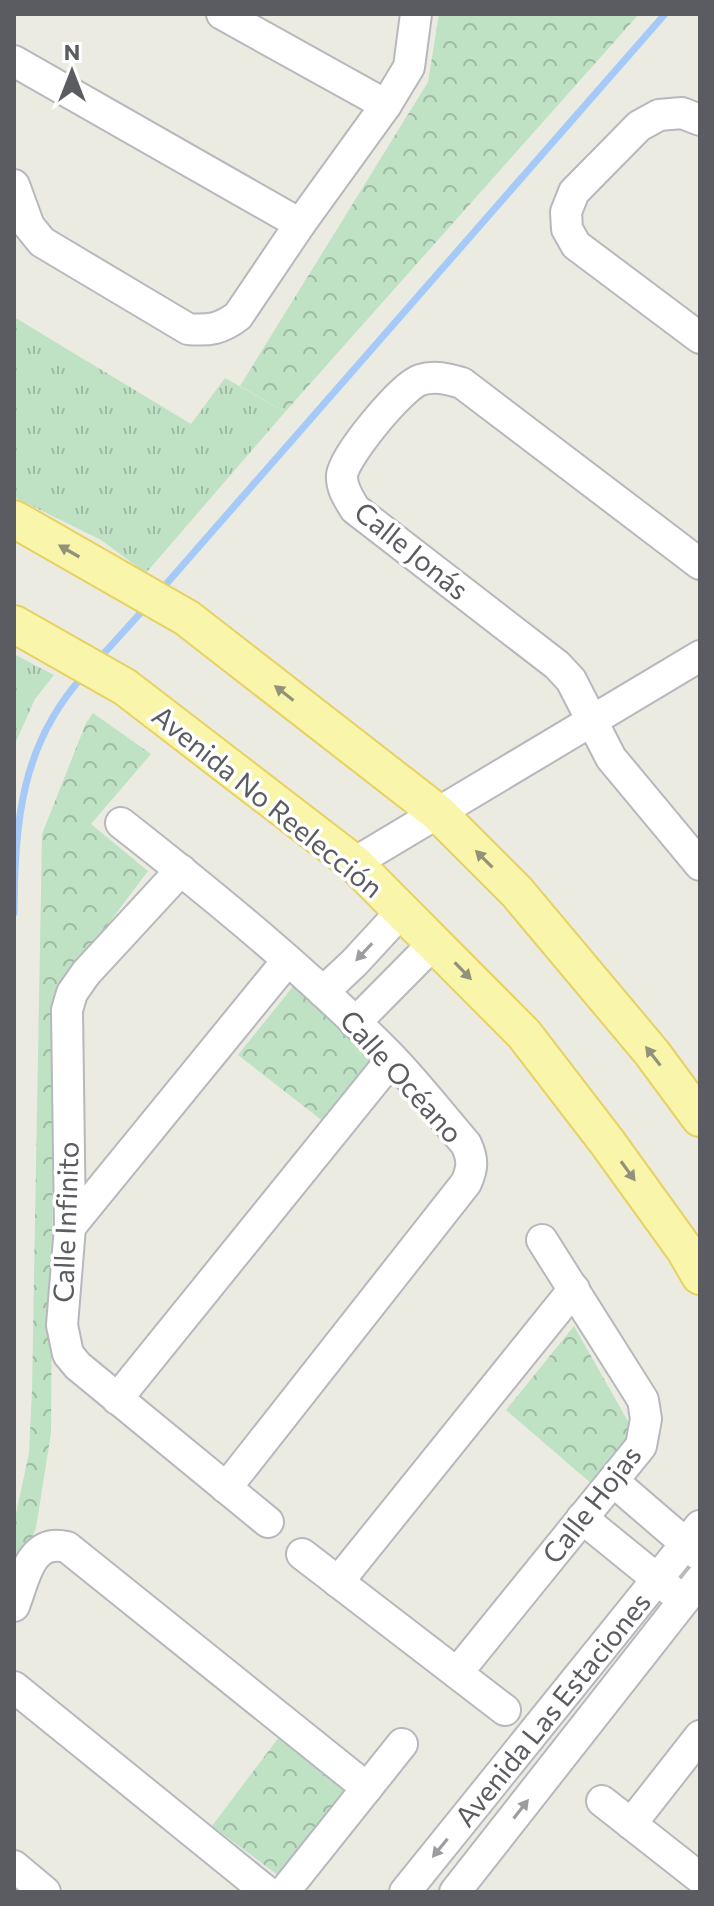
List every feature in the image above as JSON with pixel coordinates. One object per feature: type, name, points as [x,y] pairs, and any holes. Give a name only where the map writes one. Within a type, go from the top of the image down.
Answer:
[{"type":"main road","points":[[14,519],[187,618],[438,813],[517,892],[652,1053],[700,1118]]},
{"type":"main road","name":"Avenida No Reelección","points":[[14,624],[125,687],[354,863],[524,1034],[695,1255]]},
{"type":"street","points":[[222,14],[386,105]]},
{"type":"street","points":[[14,185],[29,226],[42,242],[188,329],[208,331],[225,327],[238,316],[386,105],[409,67],[416,14]]},
{"type":"street","points":[[14,61],[300,224]]},
{"type":"street","points":[[700,120],[682,113],[659,115],[639,126],[574,192],[566,212],[567,229],[576,245],[700,338]]},
{"type":"street","name":"Calle Jonás","points":[[591,720],[571,680],[557,665],[355,509],[345,494],[342,477],[347,459],[402,392],[418,381],[440,377],[462,383],[700,564]]},
{"type":"street","points":[[354,863],[700,656]]},
{"type":"street","points":[[591,720],[611,758],[700,865]]},
{"type":"street","name":"Calle Océano","points":[[121,823],[181,870],[323,992],[392,1059],[466,1144],[473,1158],[472,1171],[466,1183],[226,1488]]},
{"type":"street","name":"Calle Infinito","points":[[181,870],[86,973],[72,993],[67,1010],[70,1227],[63,1341],[68,1354],[78,1366],[268,1522]]},
{"type":"street","points":[[323,992],[402,911]]},
{"type":"street","points":[[355,1023],[435,942]]},
{"type":"street","points":[[70,1227],[287,961]]},
{"type":"street","points":[[117,1399],[392,1059]]},
{"type":"street","name":"Calle Hojas","points":[[457,1673],[641,1446],[646,1419],[643,1400],[542,1240]]},
{"type":"street","points":[[338,1582],[574,1289]]},
{"type":"street","points":[[613,1481],[695,1542]]},
{"type":"street","points":[[582,1518],[657,1579],[692,1590]]},
{"type":"street","name":"Avenida Las Estaciones","points":[[405,1892],[657,1579],[695,1542]]},
{"type":"street","points":[[14,1606],[35,1555],[43,1546],[54,1544],[67,1547],[367,1788]]},
{"type":"street","points":[[302,1554],[505,1710]]},
{"type":"street","name":"Avenida Las Estaciones","points":[[455,1892],[692,1590]]},
{"type":"street","points":[[14,1687],[267,1892]]},
{"type":"street","points":[[631,1824],[700,1736]]},
{"type":"street","points":[[284,1892],[402,1744]]},
{"type":"street","points":[[602,1801],[700,1878]]},
{"type":"street","points":[[14,1866],[45,1892]]},
{"type":"green space","points":[[439,14],[639,14],[285,412],[240,386],[428,82]]},
{"type":"green space","points":[[14,317],[191,424],[225,378],[285,412],[146,573],[101,540],[14,497]]},
{"type":"green space","points":[[14,654],[54,675],[35,699],[14,746]]},
{"type":"green space","points":[[93,713],[151,754],[91,824],[148,871],[54,996],[51,1433],[36,1528],[14,1582],[14,1523],[29,1453],[32,1389],[42,834],[86,723]]},
{"type":"green space","points":[[295,984],[371,1061],[324,1122],[238,1055]]},
{"type":"green space","points":[[574,1326],[634,1432],[593,1485],[506,1410]]},
{"type":"green space","points":[[279,1737],[350,1791],[283,1879],[212,1826]]},
{"type":"waterway","points":[[161,590],[665,14]]},
{"type":"waterway","points":[[97,661],[145,608]]},
{"type":"waterway","points":[[14,913],[16,848],[25,787],[46,730],[83,676]]}]
